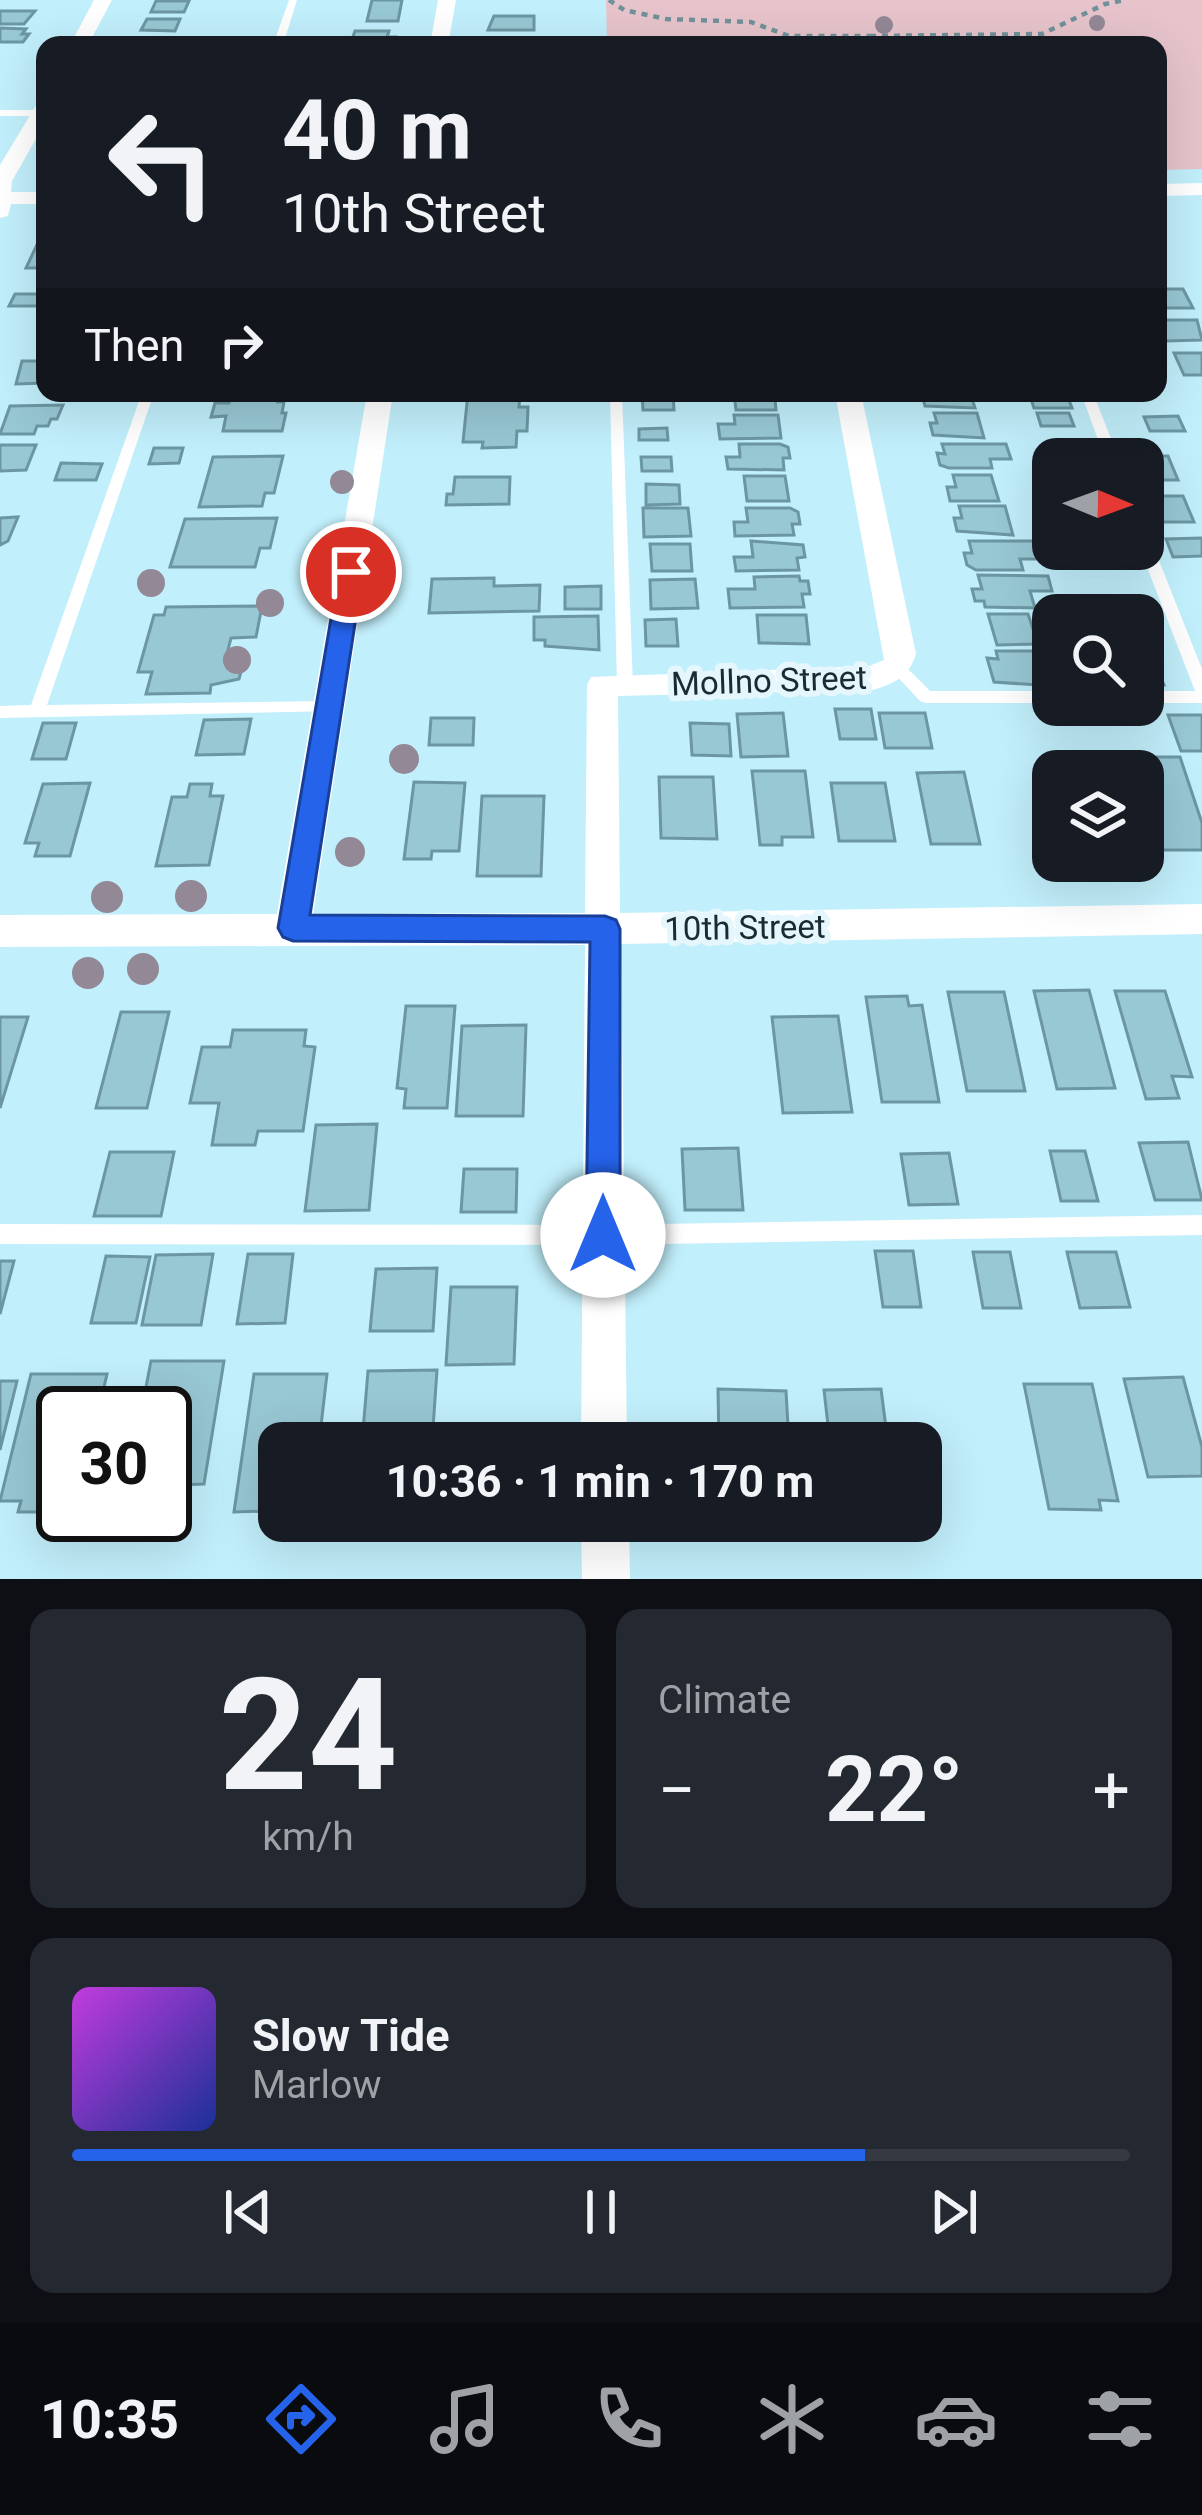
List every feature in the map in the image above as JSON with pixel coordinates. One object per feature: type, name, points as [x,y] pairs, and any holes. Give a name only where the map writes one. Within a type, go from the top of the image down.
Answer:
[{"type":"street","points":[[84,36],[104,0]]},
{"type":"street","points":[[441,36],[447,0]]},
{"type":"street","points":[[0,211],[2,181],[36,124]]},
{"type":"street","points":[[1167,190],[1202,189]]},
{"type":"street","points":[[1,198],[36,198]]},
{"type":"street","points":[[293,928],[379,402]]},
{"type":"street","name":"Mollno Street","points":[[605,929],[602,685],[873,678],[897,667],[901,654],[850,402]]},
{"type":"street","name":"10th Street","points":[[0,931],[605,929],[1202,919]]},
{"type":"street","points":[[604,1422],[605,929]]},
{"type":"street","points":[[605,1542],[606,1579]]},
{"type":"lane","points":[[281,36],[293,0]]},
{"type":"lane","points":[[0,113],[36,111]]},
{"type":"lane","points":[[37,712],[145,402]]},
{"type":"lane","points":[[616,402],[625,685]]},
{"type":"lane","points":[[1090,402],[1104,438]]},
{"type":"lane","points":[[1155,570],[1202,693],[1164,696]]},
{"type":"lane","points":[[897,667],[926,697],[1032,697]]},
{"type":"lane","points":[[0,712],[328,707]]},
{"type":"lane","points":[[0,1234],[603,1235],[1202,1225]]},
{"type":"path","points":[[609,0],[641,15],[751,22],[789,36],[1042,34],[1063,28],[1105,4],[1125,0]]},
{"type":"shaded area","points":[[606,0],[1202,0],[1202,169],[1167,170],[1167,36],[607,36]]},
{"type":"building","points":[[372,0],[402,0],[398,21],[367,21]]},
{"type":"building","points":[[156,1],[189,1],[184,12],[151,12]]},
{"type":"building","points":[[0,11],[35,11],[24,24],[0,24]]},
{"type":"building","points":[[494,16],[534,16],[534,30],[488,30]]},
{"type":"building","points":[[147,19],[180,19],[175,31],[141,30]]},
{"type":"building","points":[[0,28],[26,29],[22,34],[29,34],[23,42],[0,42]]},
{"type":"building","points":[[355,31],[389,31],[387,36],[353,36]]},
{"type":"building","points":[[36,247],[36,268],[26,268]]},
{"type":"building","points":[[1167,289],[1183,289],[1193,308],[1167,308]]},
{"type":"building","points":[[15,294],[36,294],[36,306],[9,306]]},
{"type":"building","points":[[1167,320],[1197,320],[1202,340],[1167,341]]},
{"type":"building","points":[[1174,353],[1202,353],[1202,375],[1184,375]]},
{"type":"building","points":[[22,361],[36,361],[36,383],[16,384]]},
{"type":"building","points":[[284,402],[282,431],[223,431],[226,416],[211,417],[215,403]]},
{"type":"building","points":[[467,402],[519,402],[519,407],[528,407],[527,431],[517,431],[516,447],[482,448],[483,442],[463,442]]},
{"type":"building","points":[[643,402],[674,402],[674,410],[643,410]]},
{"type":"building","points":[[735,402],[775,402],[776,410],[736,410]]},
{"type":"building","points":[[924,402],[973,402],[975,408],[925,406]]},
{"type":"building","points":[[1032,402],[1070,402],[1072,408],[1034,408]]},
{"type":"building","points":[[63,405],[57,419],[51,419],[48,426],[37,426],[34,434],[0,434],[10,406]]},
{"type":"building","points":[[934,413],[977,413],[984,438],[933,435]]},
{"type":"building","points":[[1037,413],[1069,413],[1074,426],[1041,426]]},
{"type":"building","points":[[734,415],[778,415],[781,438],[720,439],[718,424],[735,424]]},
{"type":"building","points":[[1178,416],[1185,431],[1150,431],[1144,417]]},
{"type":"building","points":[[667,428],[668,440],[639,440],[639,429]]},
{"type":"building","points":[[739,444],[780,444],[788,447],[790,458],[783,458],[784,470],[728,469],[726,457],[740,457]]},
{"type":"building","points":[[942,444],[1006,444],[1011,459],[990,459],[992,468],[949,468],[940,465],[937,453],[945,454]]},
{"type":"building","points":[[0,445],[36,445],[26,470],[0,471]]},
{"type":"building","points":[[154,448],[183,448],[179,463],[149,464]]},
{"type":"building","points":[[283,456],[274,493],[265,493],[262,506],[199,507],[213,457]]},
{"type":"building","points":[[1164,456],[1168,456],[1178,480],[1164,480]]},
{"type":"building","points":[[641,457],[671,457],[672,471],[642,471]]},
{"type":"building","points":[[61,463],[102,464],[96,480],[55,480]]},
{"type":"building","points":[[953,475],[991,475],[999,501],[950,501],[947,487],[956,487]]},
{"type":"building","points":[[744,476],[785,476],[789,501],[747,501]]},
{"type":"building","points":[[455,477],[510,477],[509,504],[446,505]]},
{"type":"building","points":[[646,484],[679,485],[680,504],[646,505]]},
{"type":"building","points":[[1164,496],[1183,496],[1194,522],[1164,522]]},
{"type":"building","points":[[959,506],[1005,506],[1013,535],[957,531],[954,518],[962,518]]},
{"type":"building","points":[[643,508],[688,508],[691,536],[644,537]]},
{"type":"building","points":[[746,508],[790,508],[798,512],[800,524],[792,524],[794,535],[735,536],[734,522],[748,522]]},
{"type":"building","points":[[18,517],[8,541],[0,545],[0,518]]},
{"type":"building","points":[[277,518],[270,548],[260,548],[255,567],[170,567],[185,519]]},
{"type":"building","points":[[1202,538],[1202,556],[1173,557],[1166,539]]},
{"type":"building","points":[[751,541],[803,545],[805,557],[797,558],[799,570],[736,571],[734,557],[753,557]]},
{"type":"building","points":[[969,541],[1032,541],[1032,559],[1020,559],[1023,570],[976,570],[967,565],[964,553],[972,553]]},
{"type":"building","points":[[650,544],[690,544],[692,571],[652,571]]},
{"type":"building","points":[[978,575],[1048,576],[1052,591],[1030,591],[1032,608],[985,607],[984,601],[975,601],[972,589],[982,589]]},
{"type":"building","points":[[799,576],[800,581],[808,581],[810,594],[802,594],[804,607],[730,608],[728,589],[755,589],[754,577]]},
{"type":"building","points":[[494,578],[494,586],[540,585],[539,611],[429,613],[432,579]]},
{"type":"building","points":[[695,579],[698,608],[651,609],[650,580]]},
{"type":"building","points":[[601,586],[601,609],[565,609],[565,587]]},
{"type":"building","points":[[262,606],[256,637],[231,638],[225,662],[242,668],[239,679],[211,685],[210,693],[146,694],[152,672],[138,672],[154,615],[164,615],[166,607]]},
{"type":"building","points":[[988,614],[1028,614],[1032,644],[997,645]]},
{"type":"building","points":[[757,615],[806,615],[809,644],[759,643]]},
{"type":"building","points":[[598,616],[599,650],[545,646],[545,640],[534,640],[534,617]]},
{"type":"building","points":[[676,619],[678,646],[646,646],[645,620]]},
{"type":"building","points":[[996,651],[1032,651],[1032,685],[994,682],[987,658],[998,659]]},
{"type":"building","points":[[835,709],[871,709],[876,739],[840,739]]},
{"type":"building","points":[[783,713],[788,756],[741,757],[737,714]]},
{"type":"building","points":[[879,713],[925,713],[932,748],[885,748]]},
{"type":"building","points":[[1168,715],[1202,715],[1202,751],[1181,751]]},
{"type":"building","points":[[431,718],[474,718],[473,745],[429,745]]},
{"type":"building","points":[[251,719],[244,754],[196,755],[204,720]]},
{"type":"building","points":[[43,723],[76,723],[66,759],[32,759]]},
{"type":"building","points":[[690,723],[729,724],[731,756],[692,755]]},
{"type":"building","points":[[1164,757],[1180,757],[1202,823],[1202,850],[1164,850]]},
{"type":"building","points":[[752,771],[805,771],[813,837],[782,837],[782,845],[760,845]]},
{"type":"building","points":[[964,772],[980,844],[931,844],[917,773]]},
{"type":"building","points":[[659,777],[713,777],[717,839],[661,838]]},
{"type":"building","points":[[414,782],[465,783],[459,851],[432,851],[431,859],[404,859]]},
{"type":"building","points":[[90,783],[70,856],[35,856],[39,843],[25,843],[43,784]]},
{"type":"building","points":[[831,783],[885,783],[895,841],[839,841]]},
{"type":"building","points":[[190,784],[212,784],[210,796],[223,796],[209,865],[156,866],[172,797],[187,797]]},
{"type":"building","points":[[482,796],[544,796],[541,876],[477,876]]},
{"type":"building","points":[[1089,990],[1115,1088],[1057,1089],[1034,991]]},
{"type":"building","points":[[1115,991],[1165,991],[1192,1077],[1172,1076],[1179,1098],[1146,1099]]},
{"type":"building","points":[[948,992],[1004,992],[1025,1091],[967,1091]]},
{"type":"building","points":[[907,996],[909,1006],[922,1005],[939,1102],[882,1102],[866,997]]},
{"type":"building","points":[[406,1006],[455,1006],[447,1108],[404,1108],[406,1089],[397,1088]]},
{"type":"building","points":[[121,1012],[169,1012],[147,1108],[96,1108]]},
{"type":"building","points":[[838,1016],[852,1112],[783,1113],[772,1017]]},
{"type":"building","points":[[0,1017],[28,1017],[0,1108]]},
{"type":"building","points":[[526,1025],[523,1116],[456,1116],[462,1026]]},
{"type":"building","points":[[233,1030],[306,1030],[304,1046],[315,1047],[303,1131],[258,1131],[255,1145],[212,1145],[219,1103],[190,1103],[202,1047],[230,1047]]},
{"type":"building","points":[[377,1124],[369,1210],[305,1211],[316,1125]]},
{"type":"building","points":[[1188,1142],[1202,1200],[1155,1200],[1139,1143]]},
{"type":"building","points":[[738,1148],[743,1210],[685,1210],[682,1149]]},
{"type":"building","points":[[1050,1151],[1085,1151],[1098,1201],[1061,1201]]},
{"type":"building","points":[[110,1152],[174,1152],[161,1216],[94,1216]]},
{"type":"building","points":[[949,1153],[958,1204],[909,1205],[901,1154]]},
{"type":"building","points":[[464,1169],[517,1169],[516,1212],[461,1212]]},
{"type":"building","points":[[875,1251],[913,1251],[921,1307],[883,1307]]},
{"type":"building","points":[[973,1252],[1010,1252],[1021,1308],[983,1308]]},
{"type":"building","points":[[1067,1252],[1116,1252],[1130,1307],[1080,1308]]},
{"type":"building","points":[[213,1254],[201,1325],[142,1325],[156,1255]]},
{"type":"building","points":[[248,1254],[293,1254],[285,1323],[237,1324]]},
{"type":"building","points":[[106,1256],[150,1257],[136,1323],[91,1323]]},
{"type":"building","points":[[0,1261],[14,1261],[0,1314]]},
{"type":"building","points":[[437,1268],[433,1331],[370,1331],[376,1269]]},
{"type":"building","points":[[451,1287],[517,1287],[514,1364],[446,1365]]},
{"type":"building","points":[[151,1361],[224,1361],[204,1484],[192,1484],[192,1386],[146,1386]]},
{"type":"building","points":[[437,1370],[433,1422],[364,1422],[368,1371]]},
{"type":"building","points":[[31,1374],[107,1374],[104,1386],[36,1386],[36,1512],[18,1512],[21,1501],[0,1501]]},
{"type":"building","points":[[254,1374],[327,1374],[321,1422],[258,1422],[258,1511],[234,1512]]},
{"type":"building","points":[[1183,1377],[1202,1447],[1202,1476],[1148,1477],[1124,1379]]},
{"type":"building","points":[[0,1381],[17,1381],[0,1450]]},
{"type":"building","points":[[1024,1384],[1092,1384],[1118,1501],[1099,1500],[1101,1510],[1049,1509]]},
{"type":"building","points":[[718,1389],[786,1391],[788,1422],[719,1422]]},
{"type":"building","points":[[881,1389],[885,1422],[828,1422],[824,1390]]},
{"type":"route","points":[[351,572],[293,928],[605,929],[603,1235]]}]
